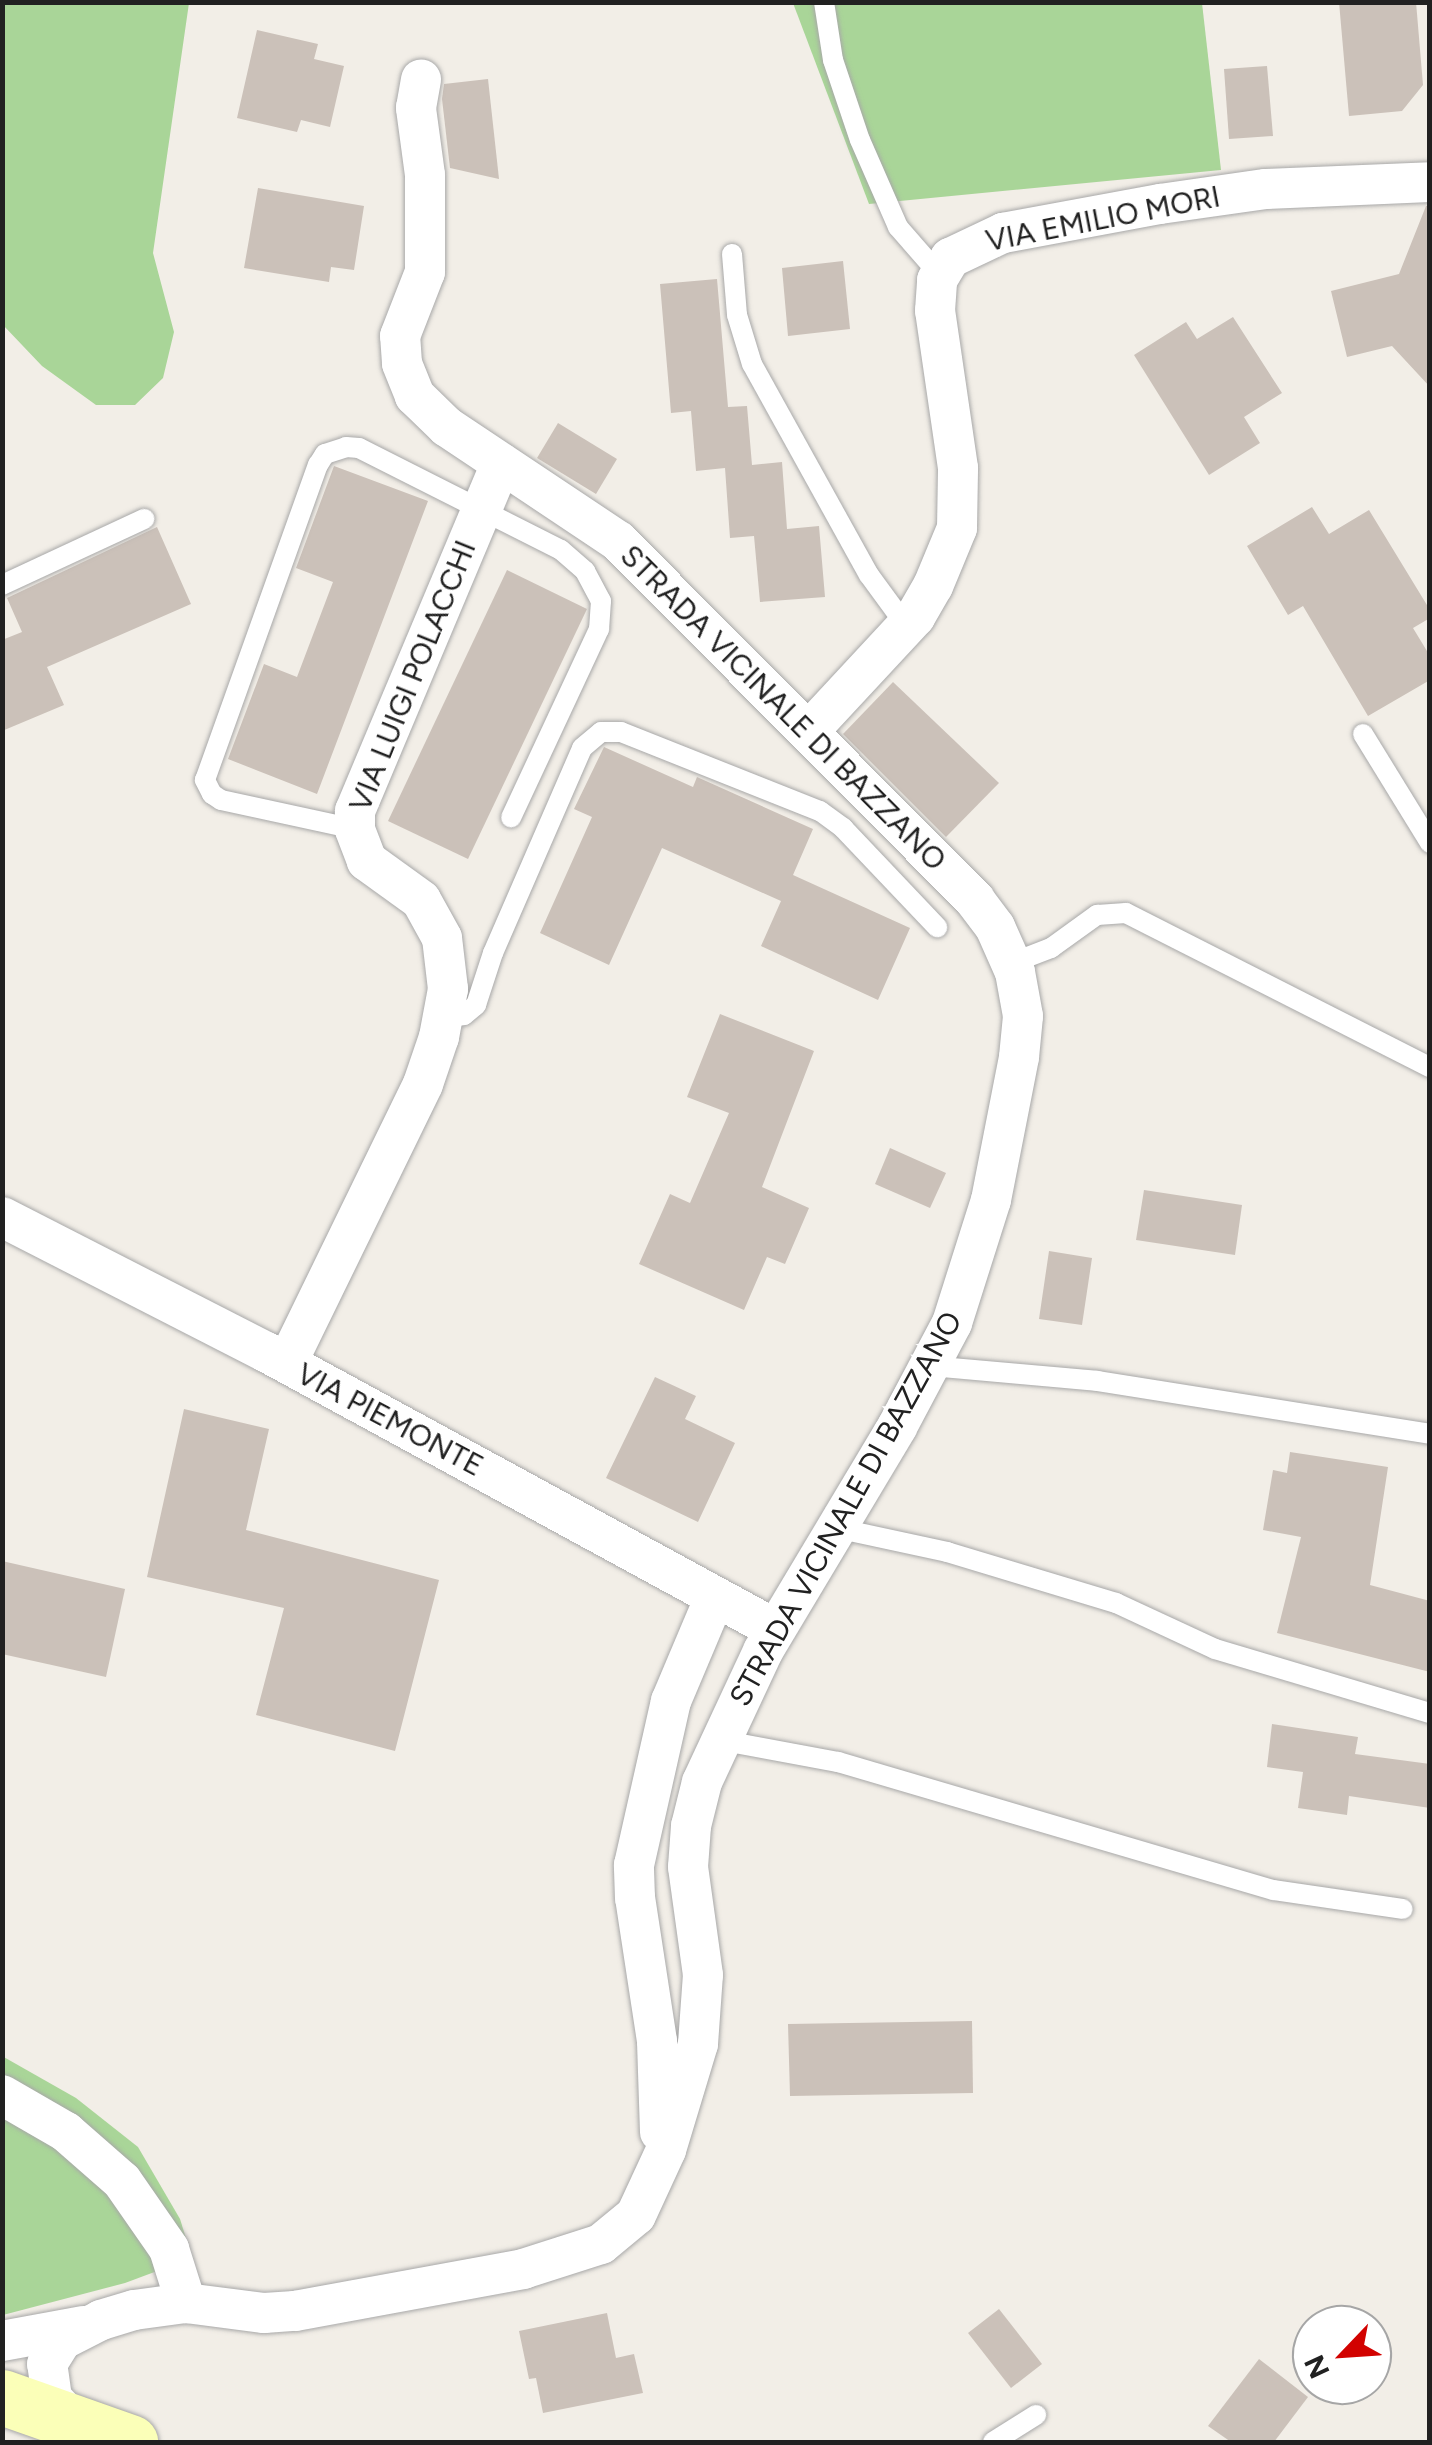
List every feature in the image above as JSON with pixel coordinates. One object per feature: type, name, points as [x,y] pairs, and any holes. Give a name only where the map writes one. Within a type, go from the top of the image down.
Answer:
[{"type":"main road","points":[[2,2397],[130,2442]]},
{"type":"street","name":"STRADA VICINALE DI BAZZANO","points":[[2,2385],[39,2337],[134,2310],[186,2304],[284,2312],[523,2269],[601,2244],[627,2227],[643,2204],[666,2150],[698,2044],[703,1976],[689,1900],[689,1840],[698,1798],[719,1740],[775,1630],[930,1366],[972,1272],[1011,1112],[1023,1030],[1012,963],[995,927],[975,900],[618,542],[425,410],[402,363],[401,329],[426,272],[426,175],[416,101],[420,78]]},
{"type":"street","name":"VIA EMILIO MORI","points":[[939,274],[954,255],[988,238],[1108,213],[1266,188],[1430,182]]},
{"type":"street","points":[[809,731],[907,627],[944,564],[959,515],[958,468],[935,311],[939,274]]},
{"type":"street","name":"VIA LUIGI POLACCHI","points":[[286,1364],[422,1084],[443,1018],[447,968],[438,928],[420,900],[368,861],[355,828],[357,805],[501,463]]},
{"type":"street","name":"VIA PIEMONTE","points":[[2,1217],[286,1364],[775,1630]]},
{"type":"street","points":[[643,2204],[656,2161],[661,2109],[634,1865],[671,1701],[716,1597]]},
{"type":"street","points":[[2,2094],[66,2132],[122,2182],[170,2249],[186,2304]]},
{"type":"street","points":[[39,2337],[49,2358],[46,2376],[52,2398],[75,2423]]},
{"type":"lane","points":[[824,2],[833,60],[860,140],[898,227],[939,274]]},
{"type":"lane","points":[[732,254],[736,315],[752,364],[869,575],[907,627]]},
{"type":"lane","points":[[355,828],[222,800],[212,794],[205,780],[318,465],[332,450],[359,448],[574,559],[592,582],[603,612],[511,818]]},
{"type":"lane","points":[[2,585],[144,520]]},
{"type":"lane","points":[[443,1018],[464,1015],[476,1005],[493,952],[582,748],[600,732],[620,732],[820,811],[843,828],[937,928]]},
{"type":"lane","points":[[1362,734],[1430,843]]},
{"type":"lane","points":[[1012,963],[1051,948],[1098,914],[1126,912],[1430,1067]]},
{"type":"lane","points":[[930,1366],[1097,1381],[1430,1434]]},
{"type":"lane","points":[[836,1528],[947,1552],[1116,1603],[1215,1649],[1430,1713]]},
{"type":"lane","points":[[719,1740],[838,1762],[1274,1890],[1403,1909]]},
{"type":"lane","points":[[993,2442],[1036,2415]]},
{"type":"green space","points":[[3,2],[189,3],[153,253],[174,332],[163,378],[135,405],[96,405],[42,366],[3,325]]},
{"type":"green space","points":[[793,3],[1202,3],[1221,170],[869,204]]},
{"type":"green space","points":[[2,2056],[76,2098],[138,2147],[180,2219],[192,2258],[125,2283],[3,2315]]},
{"type":"building","points":[[1339,2],[1416,2],[1423,85],[1402,111],[1349,116]]},
{"type":"building","points":[[257,30],[318,44],[314,59],[344,66],[330,127],[301,120],[297,132],[237,118]]},
{"type":"building","points":[[1267,66],[1273,136],[1229,139],[1224,69]]},
{"type":"building","points":[[488,79],[499,179],[450,168],[442,99],[444,84]]},
{"type":"building","points":[[258,188],[364,206],[354,270],[331,267],[329,282],[244,268]]},
{"type":"building","points":[[1426,206],[1430,206],[1430,387],[1392,346],[1347,357],[1331,291],[1399,274]]},
{"type":"building","points":[[843,261],[850,329],[788,336],[782,268]]},
{"type":"building","points":[[717,279],[728,407],[747,406],[752,465],[782,462],[787,529],[819,526],[825,597],[760,602],[754,536],[730,538],[725,468],[696,471],[691,411],[671,413],[660,284]]},
{"type":"building","points":[[1233,317],[1282,393],[1244,417],[1260,443],[1209,475],[1134,355],[1186,322],[1197,339]]},
{"type":"building","points":[[558,423],[617,459],[596,494],[537,458]]},
{"type":"building","points":[[334,466],[428,501],[317,794],[228,759],[264,664],[297,677],[333,582],[296,568]]},
{"type":"building","points":[[1312,507],[1329,534],[1369,510],[1430,610],[1430,618],[1413,628],[1430,656],[1430,680],[1368,716],[1303,606],[1288,615],[1247,546]]},
{"type":"building","points":[[157,527],[191,604],[47,667],[64,705],[2,731],[2,640],[22,632],[7,598]]},
{"type":"building","points":[[507,570],[587,609],[468,859],[388,821]]},
{"type":"building","points":[[893,682],[999,783],[946,837],[843,734]]},
{"type":"building","points":[[604,747],[693,787],[697,777],[813,829],[793,875],[910,928],[878,1000],[761,946],[781,901],[662,848],[609,965],[540,933],[592,817],[574,809]]},
{"type":"building","points":[[720,1014],[814,1051],[762,1187],[809,1208],[785,1264],[767,1257],[744,1310],[639,1264],[670,1194],[690,1203],[729,1113],[687,1097]]},
{"type":"building","points":[[890,1148],[946,1173],[930,1208],[875,1184]]},
{"type":"building","points":[[1144,1190],[1242,1205],[1235,1255],[1136,1240]]},
{"type":"building","points":[[1049,1251],[1092,1258],[1082,1325],[1039,1319]]},
{"type":"building","points":[[655,1377],[696,1396],[685,1419],[735,1443],[698,1522],[606,1478]]},
{"type":"building","points":[[184,1409],[269,1429],[246,1530],[439,1580],[395,1751],[256,1715],[284,1608],[147,1577]]},
{"type":"building","points":[[1290,1452],[1388,1467],[1370,1585],[1430,1601],[1430,1672],[1277,1633],[1301,1537],[1263,1530],[1273,1470],[1287,1473]]},
{"type":"building","points":[[2,1561],[125,1589],[106,1677],[2,1654]]},
{"type":"building","points":[[1272,1724],[1358,1737],[1355,1754],[1430,1764],[1430,1808],[1349,1796],[1347,1815],[1298,1808],[1303,1772],[1267,1767]]},
{"type":"building","points":[[972,2021],[973,2093],[790,2096],[788,2024]]},
{"type":"building","points":[[999,2309],[1042,2364],[1011,2388],[968,2333]]},
{"type":"building","points":[[607,2313],[616,2358],[634,2354],[643,2393],[543,2413],[536,2378],[529,2379],[519,2331]]},
{"type":"building","points":[[1259,2359],[1292,2385],[1292,2405],[1302,2405],[1274,2442],[1231,2442],[1208,2426]]}]
